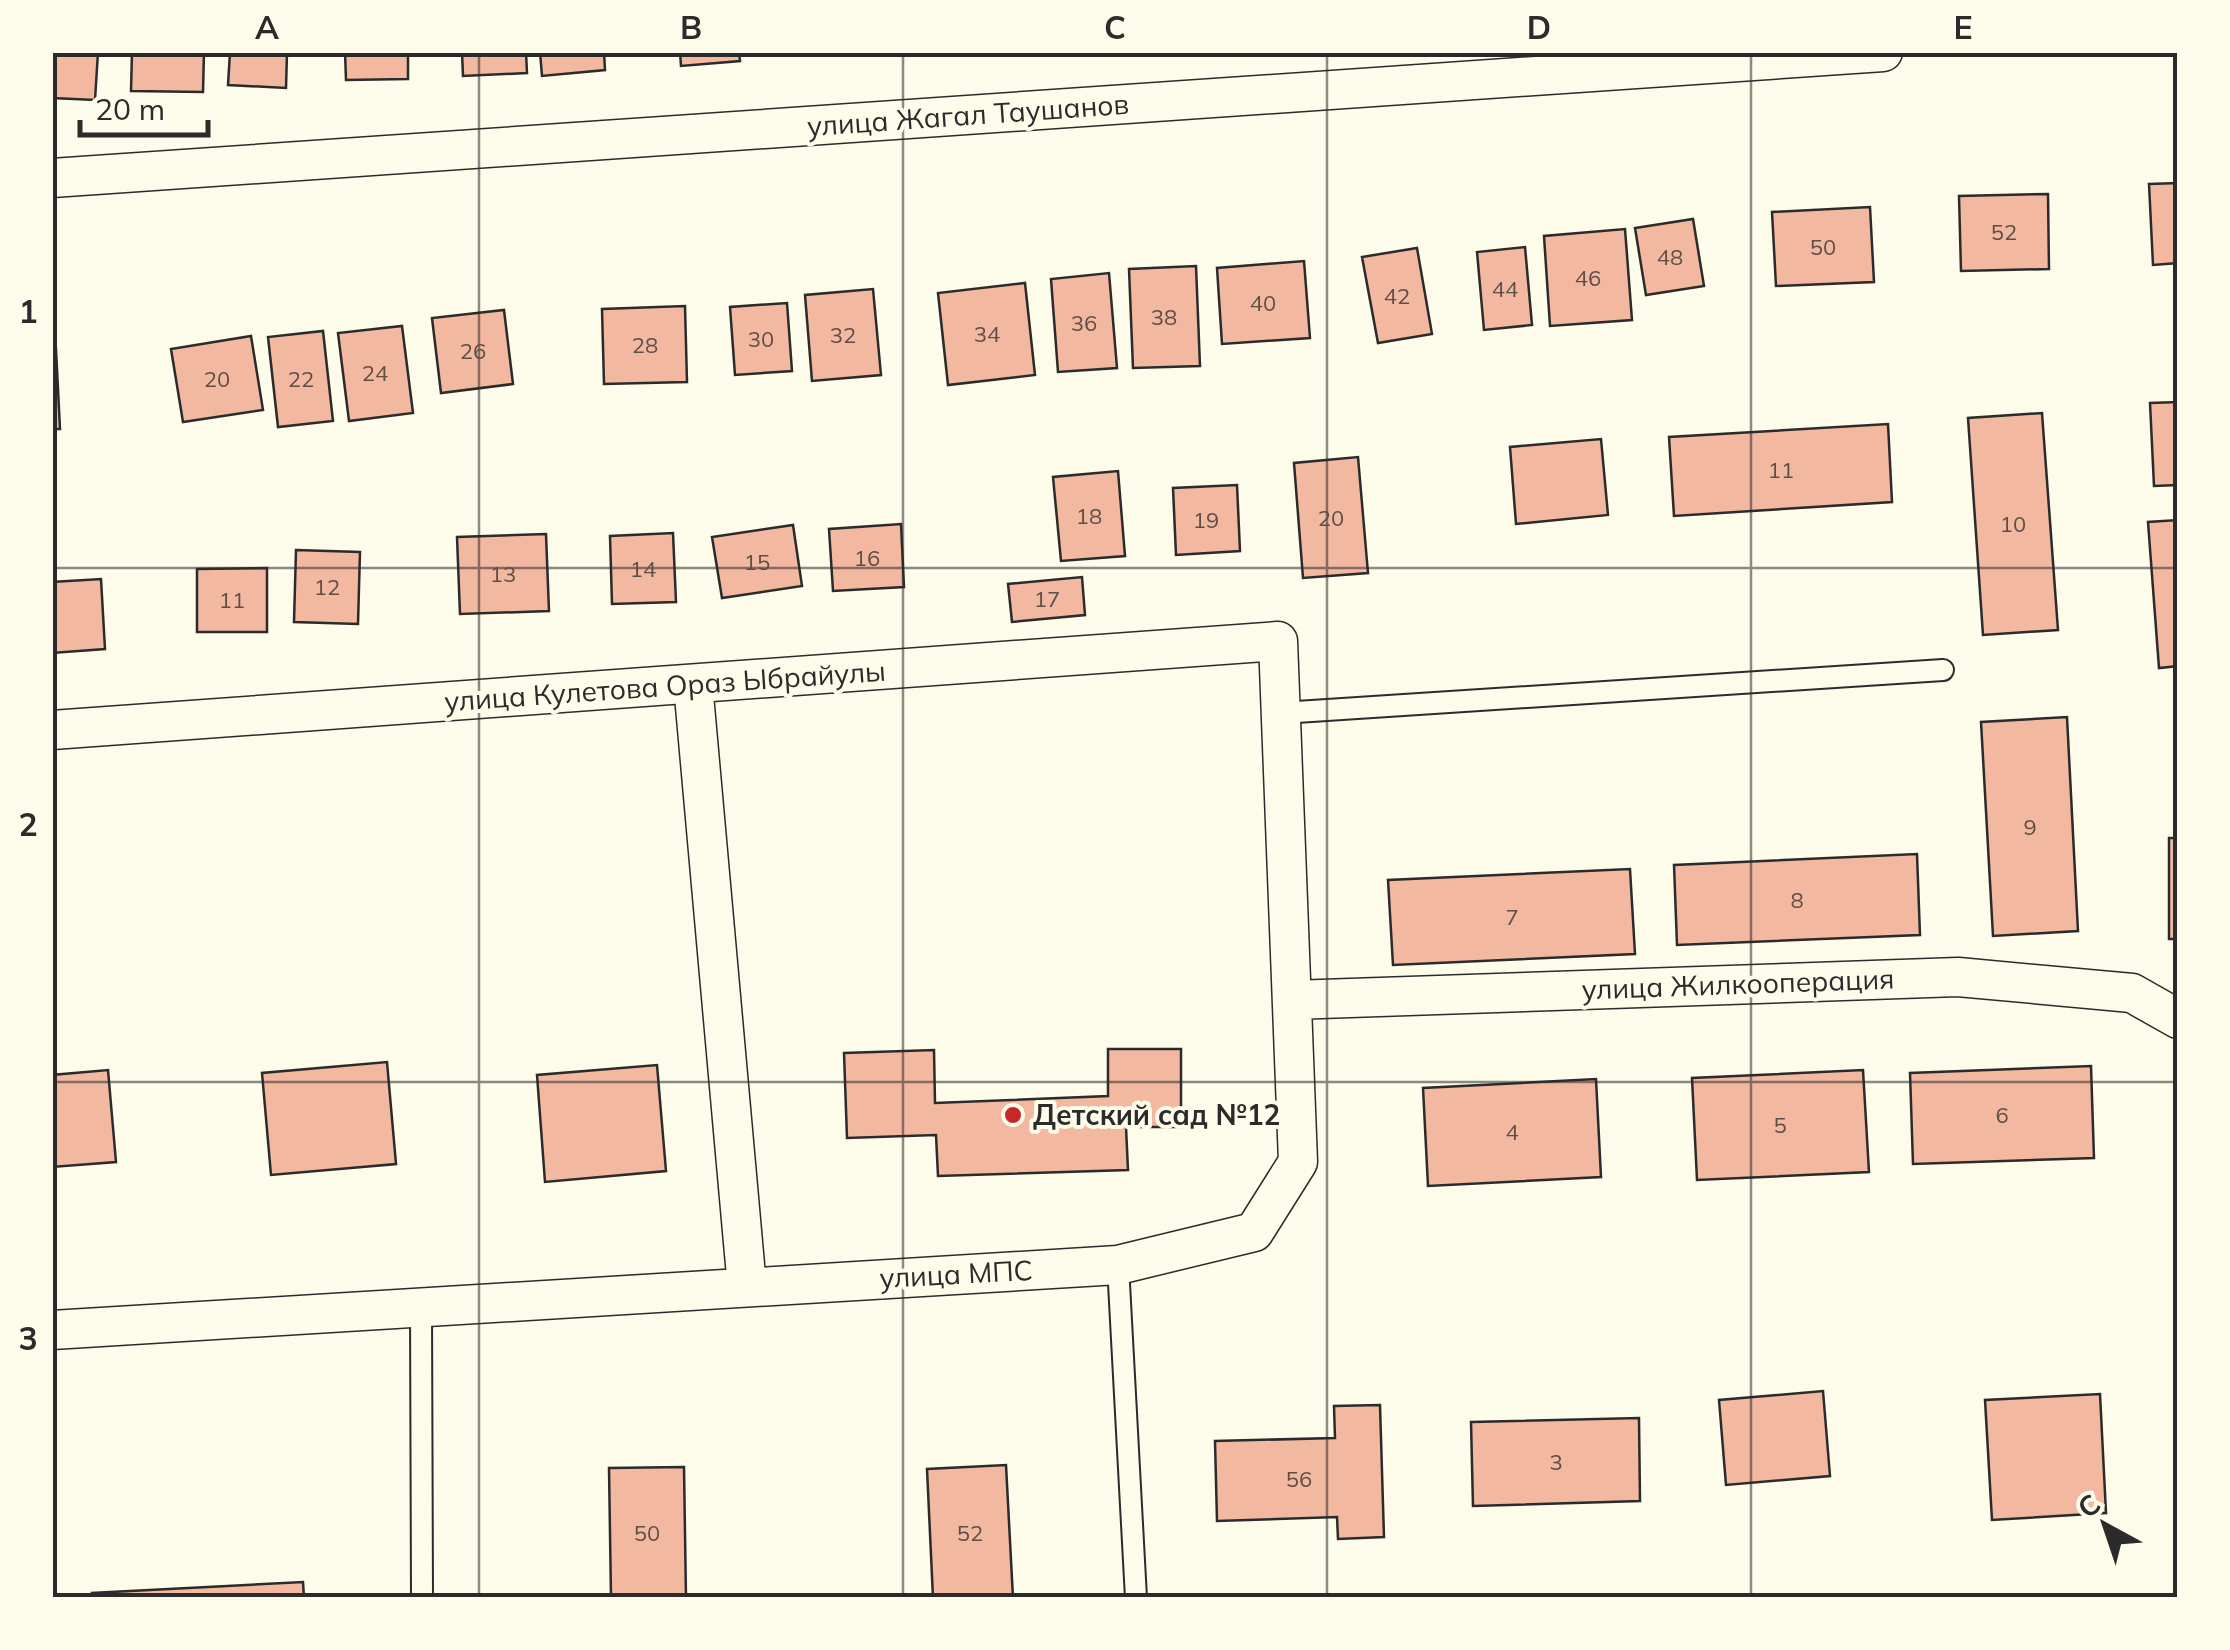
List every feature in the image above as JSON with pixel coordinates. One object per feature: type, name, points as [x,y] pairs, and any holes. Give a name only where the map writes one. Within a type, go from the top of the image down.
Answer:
[{"type":"street","name":"улица Жагал Таушанов","points":[[52,178],[1882,52]]},
{"type":"street","name":"улица Кулетова Ораз Ыбрайулы","points":[[52,730],[1278,641]]},
{"type":"street","name":"улица МПС","points":[[52,1330],[1118,1264],[1254,1232],[1298,1162],[1278,641]]},
{"type":"street","points":[[693,684],[747,1287]]},
{"type":"street","name":"улица Жилкооперация","points":[[1292,1000],[1958,976],[2132,994],[2178,1019]]},
{"type":"lane","points":[[1281,712],[1943,670]]},
{"type":"lane","points":[[1118,1264],[1136,1598]]},
{"type":"lane","points":[[421,1307],[422,1598]]},
{"type":"building","points":[[52,52],[98,52],[95,100],[52,98]]},
{"type":"building","points":[[132,52],[204,52],[203,92],[131,91]]},
{"type":"building","points":[[230,52],[287,52],[286,88],[228,85]]},
{"type":"building","points":[[345,52],[408,52],[408,79],[346,80]]},
{"type":"building","points":[[462,52],[526,52],[527,73],[463,76]]},
{"type":"building","points":[[540,52],[604,52],[605,70],[542,76]]},
{"type":"building","points":[[680,52],[739,52],[740,61],[681,66]]},
{"type":"building","points":[[2178,183],[2178,263],[2153,265],[2149,184]]},
{"type":"building","points":[[2048,194],[2049,269],[1961,271],[1959,196]]},
{"type":"building","points":[[1870,207],[1874,282],[1776,286],[1772,212]]},
{"type":"building","points":[[1693,219],[1704,286],[1646,295],[1635,228]]},
{"type":"building","points":[[1625,229],[1632,320],[1550,326],[1544,236]]},
{"type":"building","points":[[1525,247],[1532,325],[1484,330],[1477,252]]},
{"type":"building","points":[[1417,248],[1432,334],[1378,343],[1362,257]]},
{"type":"building","points":[[1304,261],[1310,338],[1222,344],[1217,268]]},
{"type":"building","points":[[1196,266],[1200,366],[1133,368],[1129,269]]},
{"type":"building","points":[[1109,273],[1117,368],[1058,372],[1051,279]]},
{"type":"building","points":[[1025,283],[1035,375],[948,385],[938,293]]},
{"type":"building","points":[[873,289],[881,375],[812,381],[805,295]]},
{"type":"building","points":[[787,303],[792,371],[735,375],[730,307]]},
{"type":"building","points":[[685,306],[687,382],[604,384],[602,309]]},
{"type":"building","points":[[504,310],[513,384],[441,393],[432,318]]},
{"type":"building","points":[[402,326],[413,413],[349,421],[338,333]]},
{"type":"building","points":[[323,331],[333,421],[278,427],[268,337]]},
{"type":"building","points":[[251,336],[263,410],[183,422],[171,349]]},
{"type":"building","points":[[56,349],[60,429],[52,429],[52,350]]},
{"type":"building","points":[[2178,402],[2178,485],[2154,486],[2150,403]]},
{"type":"building","points":[[2042,413],[2058,630],[1983,635],[1968,418]]},
{"type":"building","points":[[1888,424],[1892,502],[1674,516],[1669,437]]},
{"type":"building","points":[[1601,439],[1608,515],[1516,524],[1510,447]]},
{"type":"building","points":[[1358,457],[1368,573],[1303,578],[1294,463]]},
{"type":"building","points":[[1118,471],[1125,556],[1061,561],[1053,477]]},
{"type":"building","points":[[1237,485],[1240,551],[1176,555],[1173,488]]},
{"type":"building","points":[[2178,520],[2178,666],[2159,668],[2148,522]]},
{"type":"building","points":[[901,524],[904,587],[833,591],[829,529]]},
{"type":"building","points":[[793,525],[802,586],[722,598],[712,537]]},
{"type":"building","points":[[673,533],[676,602],[612,604],[610,536]]},
{"type":"building","points":[[546,534],[549,611],[460,614],[457,537]]},
{"type":"building","points":[[296,550],[360,552],[358,624],[294,622]]},
{"type":"building","points":[[267,568],[267,632],[197,632],[197,569]]},
{"type":"building","points":[[1082,577],[1085,615],[1012,622],[1008,584]]},
{"type":"building","points":[[101,579],[105,649],[52,653],[52,582]]},
{"type":"building","points":[[2067,717],[2078,931],[1993,936],[1981,722]]},
{"type":"building","points":[[2169,838],[2178,838],[2178,939],[2169,939]]},
{"type":"building","points":[[1917,854],[1920,935],[1677,945],[1674,865]]},
{"type":"building","points":[[1630,869],[1635,954],[1393,965],[1388,880]]},
{"type":"building","name":"Детский сад №12","points":[[1108,1049],[1181,1049],[1181,1127],[1126,1127],[1128,1170],[938,1176],[936,1135],[847,1138],[844,1053],[934,1050],[935,1103],[1108,1096]]},
{"type":"building","points":[[387,1062],[396,1164],[271,1175],[262,1073]]},
{"type":"building","points":[[657,1065],[666,1171],[545,1182],[537,1075]]},
{"type":"building","points":[[2091,1066],[2094,1158],[1913,1164],[1910,1073]]},
{"type":"building","points":[[108,1070],[116,1162],[52,1167],[52,1075]]},
{"type":"building","points":[[1863,1070],[1869,1172],[1697,1180],[1692,1078]]},
{"type":"building","points":[[1596,1079],[1601,1177],[1428,1186],[1423,1088]]},
{"type":"building","points":[[1823,1391],[1830,1476],[1726,1485],[1719,1400]]},
{"type":"building","points":[[2100,1394],[2106,1513],[1992,1520],[1985,1400]]},
{"type":"building","points":[[1380,1405],[1384,1537],[1338,1539],[1337,1517],[1217,1521],[1215,1441],[1335,1438],[1334,1406]]},
{"type":"building","points":[[1639,1418],[1640,1501],[1473,1506],[1471,1422]]},
{"type":"building","points":[[1006,1465],[1013,1598],[933,1598],[927,1469]]},
{"type":"building","points":[[684,1467],[686,1598],[611,1598],[609,1468]]},
{"type":"building","points":[[303,1582],[304,1598],[92,1598],[92,1593]]},
{"type":"place","name":"Детский сад №12","points":[[1013,1115]]}]
